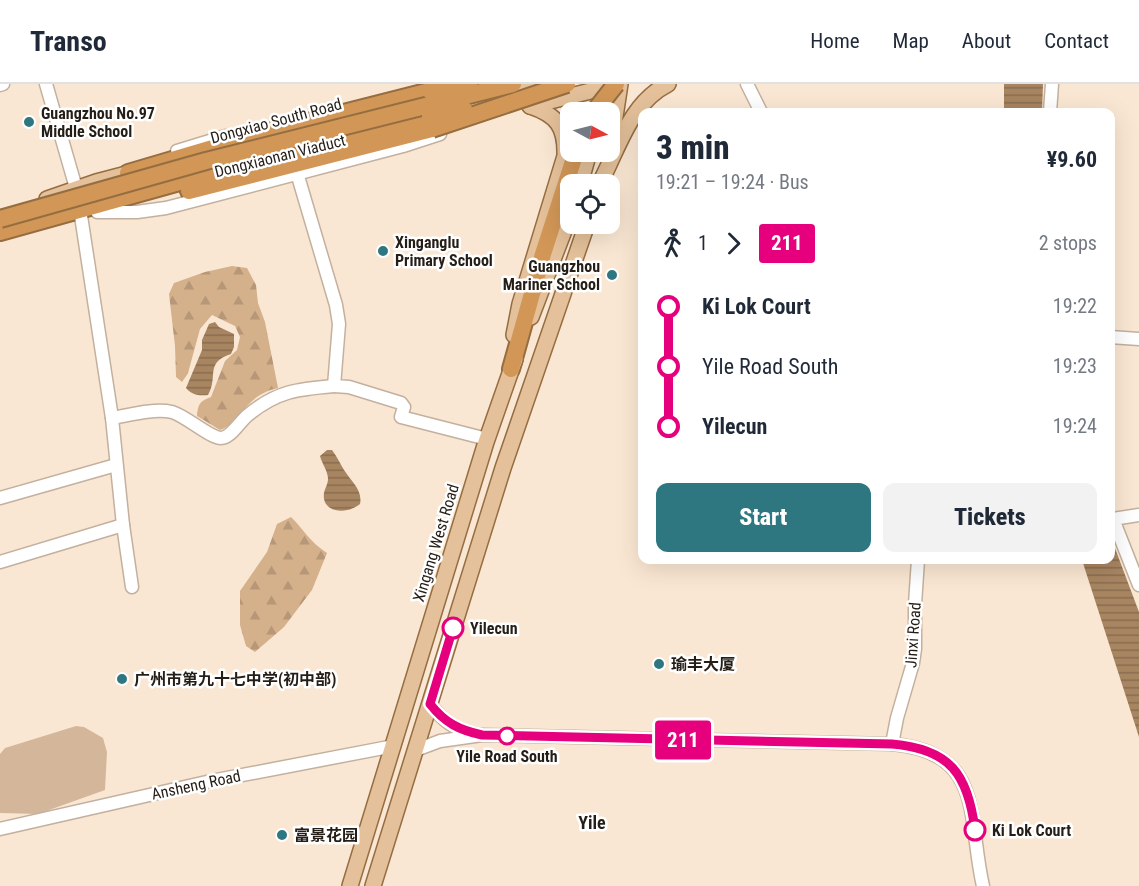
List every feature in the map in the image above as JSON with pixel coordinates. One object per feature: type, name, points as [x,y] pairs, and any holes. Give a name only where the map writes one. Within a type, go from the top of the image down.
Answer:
[{"type":"highway","points":[[128,173],[241,140],[430,91],[467,84]]},
{"type":"highway","name":"Dongxiaonan Viaduct","points":[[0,219],[206,160],[513,84]]},
{"type":"highway","points":[[89,214],[140,204],[432,129],[564,84]]},
{"type":"highway","name":"Dongxiaonan Viaduct","points":[[0,232],[208,174],[564,84]]},
{"type":"highway","points":[[599,102],[607,85]]},
{"type":"highway","points":[[511,369],[543,254],[573,162]]},
{"type":"main road","name":"Dongxiao South Road","points":[[0,213],[128,173],[202,159],[372,114],[432,89],[467,84]]},
{"type":"main road","points":[[0,238],[89,214],[159,191],[424,123],[490,99],[542,84]]},
{"type":"main road","points":[[605,174],[635,111],[652,94],[668,84]]},
{"type":"main road","points":[[424,123],[476,121],[607,85]]},
{"type":"main road","points":[[599,102],[607,85]]},
{"type":"main road","points":[[607,85],[609,102]]},
{"type":"main road","points":[[511,369],[513,341],[520,304],[565,156],[566,139],[554,118],[545,111],[530,106]]},
{"type":"main road","name":"Xingang West Road","points":[[350,886],[487,439],[511,369],[563,234]]},
{"type":"main road","points":[[373,886],[503,468],[584,234]]},
{"type":"street","points":[[46,84],[76,188]]},
{"type":"street","points":[[747,84],[759,108]]},
{"type":"street","points":[[1050,108],[1052,84]]},
{"type":"street","points":[[432,89],[443,107],[443,116]]},
{"type":"street","points":[[132,587],[116,465],[89,214],[166,208],[422,141],[476,121]]},
{"type":"street","points":[[297,173],[336,305],[339,324],[334,386]]},
{"type":"street","points":[[1115,337],[1139,339]]},
{"type":"street","points":[[112,418],[160,411],[172,412],[188,419],[216,437],[223,438],[260,405],[277,395],[334,386],[349,387],[401,403],[404,407],[401,417],[487,439]]},
{"type":"street","points":[[0,498],[116,465]]},
{"type":"street","points":[[1115,519],[1139,514]]},
{"type":"street","points":[[1115,524],[1139,585]]},
{"type":"street","points":[[0,562],[123,525]]},
{"type":"street","name":"Jinxi Road","points":[[892,744],[913,663],[918,564]]},
{"type":"street","points":[[430,704],[444,721],[454,728],[482,735]]},
{"type":"street","points":[[416,750],[440,741],[482,735],[892,744],[915,747],[941,757],[958,774],[969,797],[983,886]]},
{"type":"street","name":"Ansheng Road","points":[[0,829],[211,781],[393,746]]},
{"type":"green space","points":[[232,266],[247,268],[256,285],[258,303],[265,322],[278,388],[258,397],[234,421],[220,430],[197,416],[198,409],[202,402],[211,397],[225,361],[237,350],[240,337],[235,326],[212,315],[200,329],[188,373],[182,382],[176,377],[169,294],[174,283],[205,272]]},
{"type":"green space","points":[[291,517],[327,553],[312,590],[284,627],[255,652],[246,646],[240,625],[240,591],[267,552],[277,524]]},
{"type":"shaded area","points":[[1004,84],[1043,84],[1042,108],[1004,108]]},
{"type":"shaded area","points":[[215,322],[219,327],[234,334],[234,347],[231,354],[215,366],[208,395],[196,395],[186,388],[202,350],[202,340],[209,324]]},
{"type":"shaded area","points":[[327,450],[332,450],[360,494],[360,504],[355,508],[336,510],[327,505],[324,500],[328,476],[320,456]]},
{"type":"shaded area","points":[[1115,548],[1139,612],[1139,737],[1083,564],[1115,564]]},
{"type":"shaded area","points":[[76,726],[84,727],[103,738],[107,752],[105,790],[38,814],[0,813],[0,754],[5,748]]},
{"type":"bus line","name":"211","points":[[453,628],[430,704],[444,721],[454,728],[482,735],[892,744],[915,747],[941,757],[958,774],[969,797],[975,830]]},
{"type":"place","name":"Guangzhou No.97 Middle School","points":[[29,122]]},
{"type":"place","name":"Xinganglu Primary School","points":[[383,251]]},
{"type":"place","name":"Guangzhou Mariner School","points":[[612,275]]},
{"type":"place","name":"Yilecun","points":[[453,628]]},
{"type":"place","name":"瑜丰大厦","points":[[659,664]]},
{"type":"place","name":"广州市第九十七中学(初中部)","points":[[122,679]]},
{"type":"place","name":"Yile Road South","points":[[507,736]]},
{"type":"place","name":"Ki Lok Court","points":[[975,830]]},
{"type":"place","name":"富景花园","points":[[282,835]]},
{"type":"district","name":"Yile","points":[[592,822]]}]
